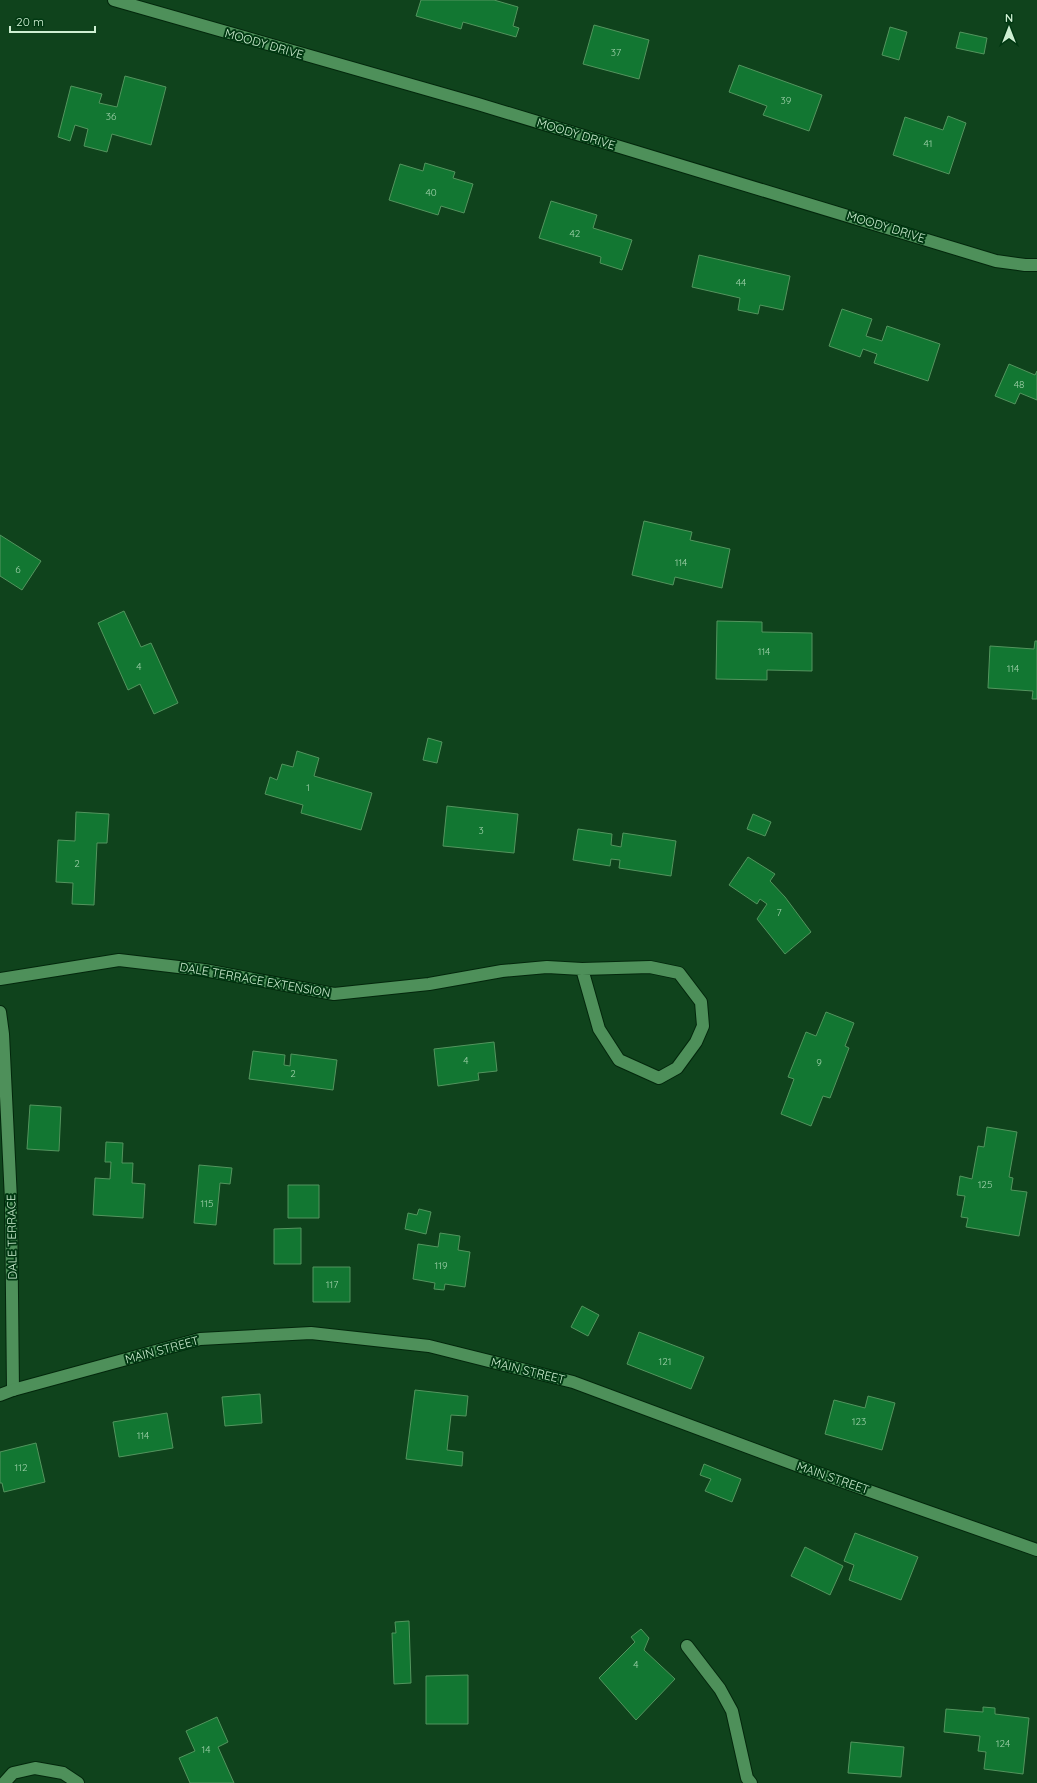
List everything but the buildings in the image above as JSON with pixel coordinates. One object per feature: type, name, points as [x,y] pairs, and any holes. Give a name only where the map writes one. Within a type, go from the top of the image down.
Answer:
[{"type":"street","name":"MOODY DRIVE","points":[[114,0],[478,104],[996,261],[1024,265],[1037,265]]},
{"type":"street","name":"DALE TERRACE EXTENSION","points":[[0,979],[119,960],[204,970],[334,994],[429,984],[502,971],[547,967],[582,969],[650,967],[679,973],[701,1002],[703,1026],[696,1042],[677,1068],[659,1078],[618,1060],[599,1029],[582,969]]},
{"type":"street","name":"DALE TERRACE","points":[[0,1012],[3,1034],[12,1200],[13,1390]]},
{"type":"street","name":"MAIN STREET","points":[[0,1396],[13,1390],[200,1339],[311,1333],[428,1346],[573,1382],[804,1468],[1037,1550]]},
{"type":"street","points":[[687,1646],[720,1689],[732,1711],[747,1778],[751,1783]]},
{"type":"street","points":[[4,1783],[13,1773],[35,1768],[63,1773],[78,1783]]}]
